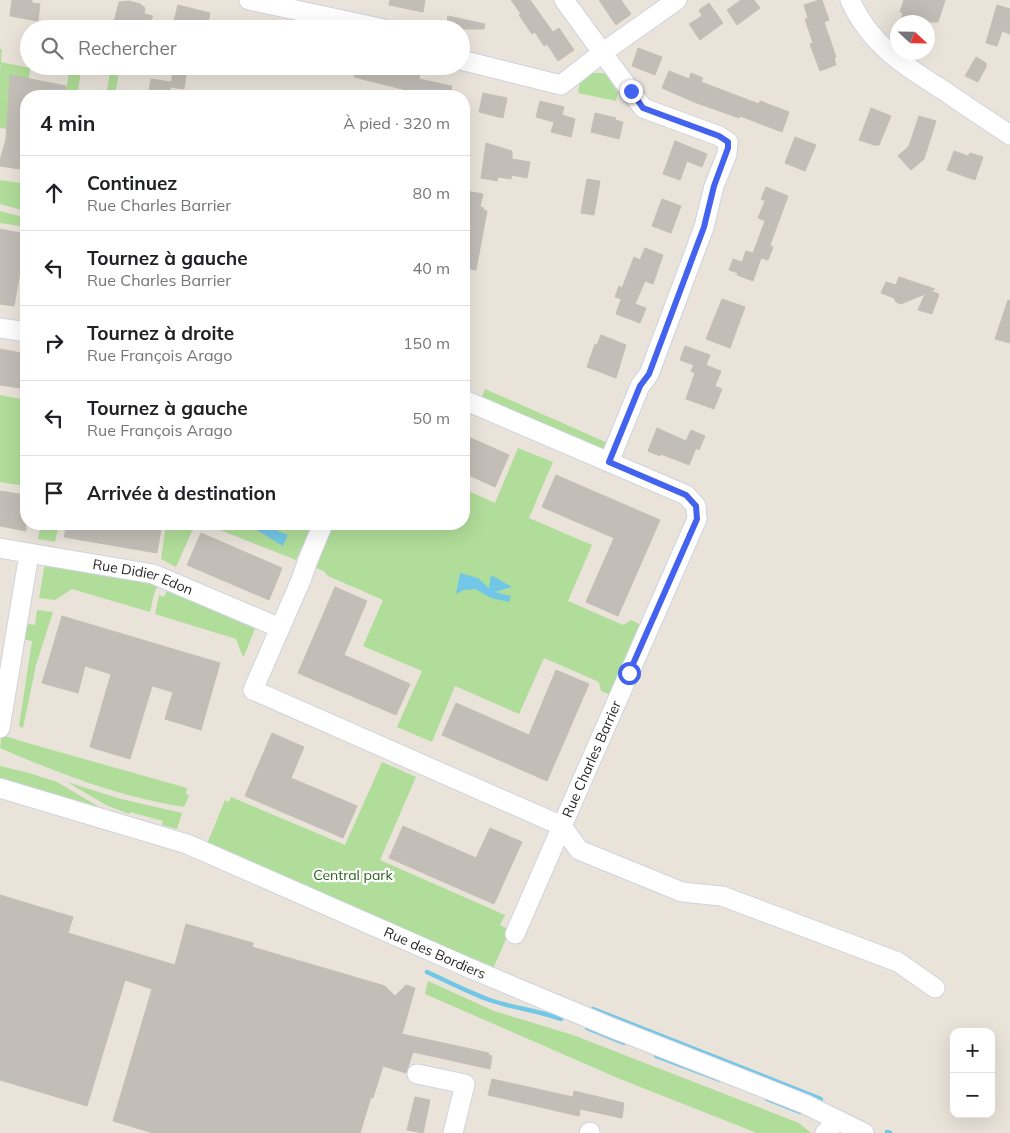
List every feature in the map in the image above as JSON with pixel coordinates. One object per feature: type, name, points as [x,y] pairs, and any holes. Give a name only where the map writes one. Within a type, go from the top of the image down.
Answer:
[{"type":"street","points":[[250,0],[342,20]]},
{"type":"street","points":[[564,0],[643,108],[719,136],[728,142],[728,148],[714,186],[704,227],[649,374],[640,386],[609,462]]},
{"type":"street","points":[[470,62],[561,85],[602,53],[678,0]]},
{"type":"street","points":[[850,0],[859,19],[872,37],[901,64],[1010,135]]},
{"type":"street","points":[[0,328],[20,331]]},
{"type":"street","name":"Rue Charles Barrier","points":[[321,530],[253,690],[562,826],[697,519],[696,506],[686,495],[470,403]]},
{"type":"street","name":"Rue Didier Edon","points":[[0,548],[153,574],[280,628]]},
{"type":"street","points":[[0,728],[29,554]]},
{"type":"street","name":"Rue des Bordiers","points":[[0,788],[187,844],[467,968],[619,1031],[805,1104],[831,1126],[864,1133]]},
{"type":"street","points":[[514,934],[562,826]]},
{"type":"street","points":[[562,826],[579,850],[682,892],[722,896],[898,962],[934,988]]},
{"type":"street","points":[[417,1074],[464,1084],[453,1133]]},
{"type":"green space","points":[[0,49],[2,49],[1,62],[20,66],[20,75],[29,75],[29,79],[11,75],[7,129],[0,128]]},
{"type":"green space","points":[[593,73],[606,74],[618,93],[616,101],[578,93],[580,82]]},
{"type":"green space","points":[[68,75],[80,75],[78,90],[66,90]]},
{"type":"green space","points":[[110,75],[118,75],[116,90],[107,90]]},
{"type":"green space","points":[[0,180],[20,183],[20,209],[0,204]]},
{"type":"green space","points":[[0,211],[20,216],[20,226],[0,223]]},
{"type":"green space","points":[[485,389],[610,444],[602,450],[481,399]]},
{"type":"green space","points":[[0,395],[20,399],[20,485],[0,482]]},
{"type":"green space","points":[[518,448],[553,462],[529,518],[592,545],[568,601],[623,625],[631,620],[641,625],[611,695],[601,691],[599,682],[544,658],[519,714],[455,686],[432,742],[397,727],[422,671],[363,646],[383,600],[328,576],[324,571],[313,567],[327,530],[470,530],[470,492],[495,503]]},
{"type":"green space","points":[[40,530],[58,530],[55,542],[38,539]]},
{"type":"green space","points":[[165,530],[192,530],[176,567],[161,559]]},
{"type":"green space","points":[[220,530],[309,530],[296,560]]},
{"type":"green space","points":[[45,563],[158,584],[150,612],[72,589],[55,600],[39,598]]},
{"type":"green space","points":[[168,588],[256,626],[244,656],[236,639],[155,614],[159,595],[164,597]]},
{"type":"green space","points":[[37,610],[53,612],[36,665],[23,728],[19,726],[32,641],[22,639],[24,623],[35,625]]},
{"type":"green space","points":[[2,735],[187,788],[186,794],[189,796],[184,807],[160,803],[90,784],[0,748]]},
{"type":"green space","name":"Central park","points":[[382,762],[416,777],[380,860],[505,915],[500,925],[510,930],[492,971],[207,844],[225,800],[229,802],[231,797],[345,845]]},
{"type":"green space","points":[[0,766],[57,782],[111,814],[0,781]]},
{"type":"green space","points":[[67,782],[121,799],[182,813],[177,829],[162,825],[163,821],[130,812],[129,814],[106,805]]},
{"type":"green space","points":[[428,981],[494,1011],[573,1035],[799,1123],[811,1133],[757,1133],[620,1079],[425,994]]},
{"type":"water","points":[[256,530],[276,530],[288,535],[283,546]]},
{"type":"water","points":[[460,573],[478,578],[489,588],[491,575],[512,587],[495,592],[511,596],[509,602],[491,598],[475,589],[464,590],[456,594]]},
{"type":"building","points":[[12,0],[32,0],[32,3],[40,4],[38,20],[10,16]]},
{"type":"building","points":[[390,0],[425,0],[423,12],[389,5]]},
{"type":"building","points":[[511,0],[530,0],[553,32],[559,28],[574,50],[558,61],[547,44],[544,46],[535,32],[532,34]]},
{"type":"building","points":[[599,0],[621,0],[631,14],[616,25]]},
{"type":"building","points":[[741,0],[754,0],[760,8],[737,25],[727,10]]},
{"type":"building","points":[[822,0],[829,20],[824,22],[836,57],[834,58],[836,65],[820,71],[810,44],[813,43],[805,19],[808,18],[804,5]]},
{"type":"building","points":[[904,0],[945,0],[938,22],[935,22],[935,15],[902,15],[903,13],[900,12]]},
{"type":"building","points":[[129,1],[140,4],[145,8],[144,14],[153,16],[151,20],[114,20],[119,2]]},
{"type":"building","points":[[709,3],[723,23],[700,40],[689,24],[702,16],[699,10]]},
{"type":"building","points":[[178,5],[210,13],[209,20],[174,20]]},
{"type":"building","points":[[997,5],[1010,9],[1010,34],[1002,31],[997,46],[986,43]]},
{"type":"building","points":[[448,16],[466,20],[447,20]]},
{"type":"building","points":[[470,21],[485,24],[484,29],[470,29]]},
{"type":"building","points":[[638,48],[662,57],[655,75],[632,66]]},
{"type":"building","points":[[976,57],[986,63],[986,67],[978,82],[965,76]]},
{"type":"building","points":[[669,71],[689,79],[691,73],[703,78],[701,82],[759,104],[760,101],[789,112],[782,132],[740,116],[739,118],[694,102],[662,88]]},
{"type":"building","points":[[10,75],[66,86],[66,90],[20,90],[20,169],[0,166],[6,139]]},
{"type":"building","points":[[173,75],[186,75],[184,89],[170,87]]},
{"type":"building","points":[[355,75],[420,75],[419,79],[452,86],[451,90],[406,90],[354,77]]},
{"type":"building","points":[[151,79],[171,82],[170,90],[149,90]]},
{"type":"building","points":[[483,93],[507,98],[503,118],[479,112]]},
{"type":"building","points":[[540,101],[564,107],[562,115],[575,119],[571,137],[551,132],[554,122],[536,117]]},
{"type":"building","points":[[871,108],[891,116],[879,145],[859,140]]},
{"type":"building","points":[[595,113],[616,118],[615,120],[623,122],[619,139],[591,132]]},
{"type":"building","points":[[919,116],[936,121],[924,159],[911,170],[898,156],[909,146]]},
{"type":"building","points":[[795,137],[816,145],[805,171],[785,163]]},
{"type":"building","points":[[675,141],[707,154],[702,167],[687,161],[680,180],[663,174]]},
{"type":"building","points":[[486,143],[512,151],[512,159],[530,162],[527,178],[512,175],[511,179],[498,177],[497,181],[481,178]]},
{"type":"building","points":[[954,151],[968,156],[970,153],[983,157],[975,180],[947,170]]},
{"type":"building","points":[[587,179],[600,181],[594,215],[581,213]]},
{"type":"building","points":[[766,187],[788,196],[770,245],[773,247],[768,260],[761,258],[753,281],[729,270],[733,259],[742,262],[746,251],[753,253],[765,221],[758,218],[765,201],[761,199]]},
{"type":"building","points":[[470,192],[483,194],[480,207],[487,211],[476,270],[470,269]]},
{"type":"building","points":[[662,199],[681,206],[671,233],[652,226]]},
{"type":"building","points":[[0,229],[20,233],[20,272],[14,306],[0,304]]},
{"type":"building","points":[[645,248],[663,255],[653,284],[645,281],[635,304],[646,308],[640,323],[616,314],[621,299],[615,297],[619,286],[622,288],[634,257],[640,260]]},
{"type":"building","points":[[899,277],[935,289],[931,291],[939,294],[932,314],[918,310],[925,294],[901,304],[896,302],[894,298],[881,293],[886,282],[896,285]]},
{"type":"building","points":[[722,299],[745,307],[730,348],[706,339]]},
{"type":"building","points":[[1008,300],[1010,301],[1010,343],[995,339]]},
{"type":"building","points":[[601,335],[626,345],[616,378],[587,367],[595,344],[597,345]]},
{"type":"building","points":[[685,346],[710,355],[706,365],[721,371],[715,386],[722,389],[714,409],[686,399],[695,373],[691,371],[694,365],[680,360]]},
{"type":"building","points":[[0,349],[20,353],[20,388],[0,385]]},
{"type":"building","points":[[657,428],[686,441],[691,430],[705,436],[699,450],[696,448],[689,465],[648,451]]},
{"type":"building","points":[[470,438],[509,455],[495,487],[470,476]]},
{"type":"building","points":[[556,475],[660,520],[618,616],[586,602],[614,538],[542,507]]},
{"type":"building","points":[[0,491],[20,494],[20,530],[0,526]]},
{"type":"building","points":[[66,530],[161,530],[157,553],[64,537]]},
{"type":"building","points":[[201,533],[282,568],[269,600],[187,565]]},
{"type":"building","points":[[335,587],[367,601],[344,655],[410,684],[396,715],[298,673]]},
{"type":"building","points":[[62,616],[220,663],[201,730],[165,719],[173,692],[152,686],[130,759],[90,747],[111,674],[85,666],[78,693],[42,683]]},
{"type":"building","points":[[556,670],[589,684],[547,781],[442,735],[456,703],[529,735]]},
{"type":"building","points":[[272,733],[304,747],[291,778],[357,806],[343,838],[245,796]]},
{"type":"building","points":[[403,826],[476,858],[490,828],[522,842],[494,904],[389,858]]},
{"type":"building","points":[[0,895],[73,917],[68,933],[175,965],[186,924],[253,943],[252,947],[385,986],[395,996],[406,985],[415,988],[402,1034],[489,1053],[488,1055],[492,1056],[490,1069],[413,1052],[406,1073],[383,1066],[360,1133],[153,1133],[113,1121],[152,989],[125,980],[87,1106],[0,1080]]},
{"type":"building","points":[[492,1079],[573,1097],[574,1091],[624,1103],[622,1118],[580,1109],[579,1116],[488,1095]]},
{"type":"building","points":[[415,1097],[430,1100],[423,1133],[407,1130]]},
{"type":"waterway","points":[[427,972],[487,999],[561,1019]]},
{"type":"waterway","points":[[593,1009],[821,1099]]},
{"type":"waterway","points":[[587,1028],[624,1043]]},
{"type":"waterway","points":[[656,1056],[720,1080]]},
{"type":"waterway","points":[[767,1099],[800,1112]]},
{"type":"route","points":[[629,673],[697,519],[696,506],[686,495],[609,462],[640,386],[649,374],[704,227],[714,186],[728,148],[728,142],[719,136],[643,108],[631,91]]}]
